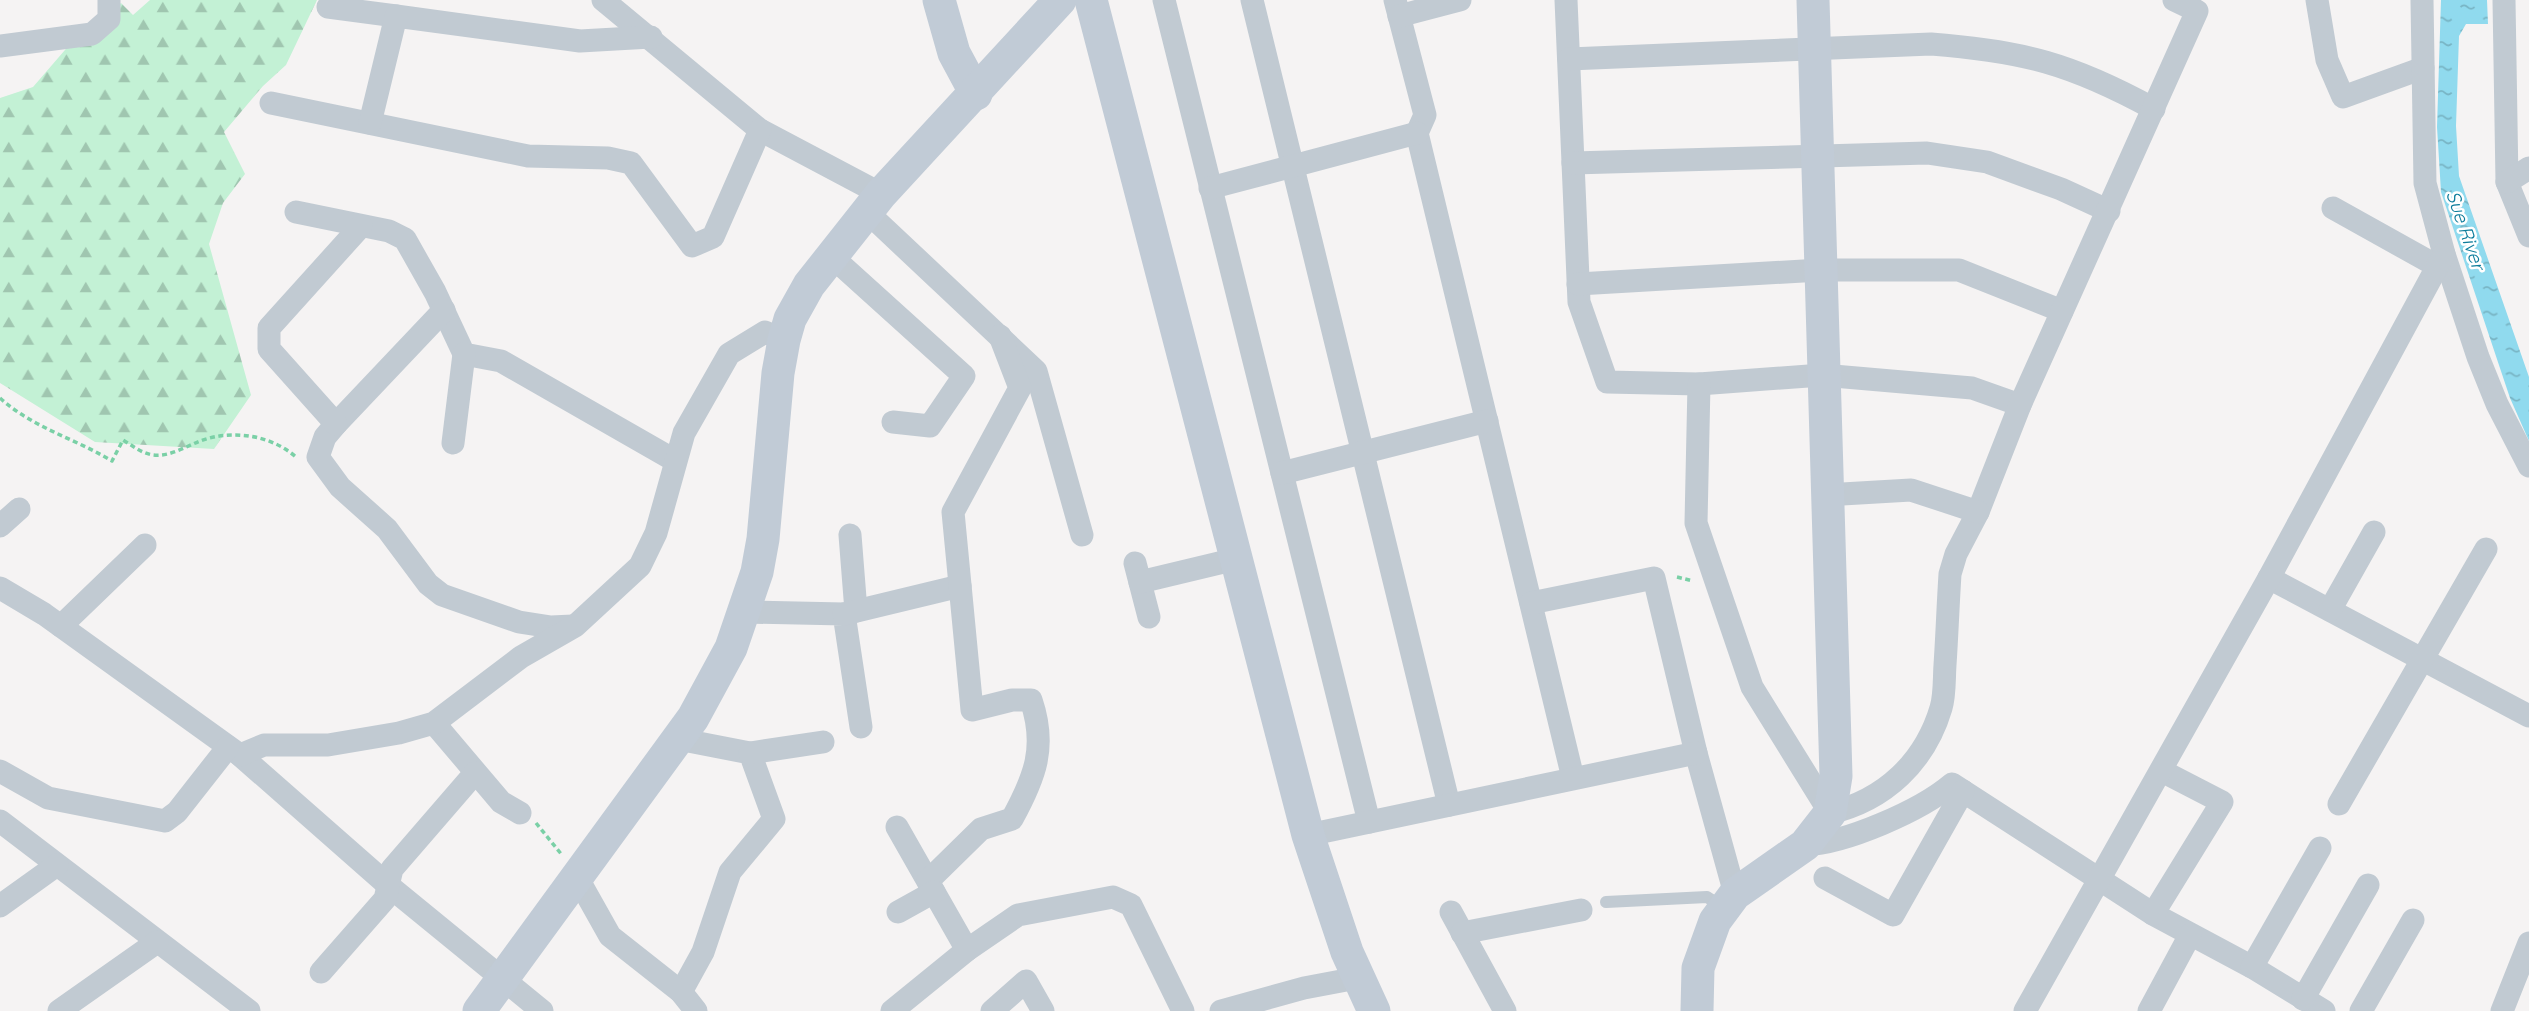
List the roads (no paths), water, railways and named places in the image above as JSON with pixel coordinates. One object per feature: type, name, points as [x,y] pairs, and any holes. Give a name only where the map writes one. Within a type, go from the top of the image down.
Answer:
[{"type":"street","points":[[0,46],[92,34],[109,19],[109,0]]},
{"type":"street","points":[[603,0],[651,37],[760,130],[874,203],[1036,371],[1082,535]]},
{"type":"street","points":[[939,0],[954,53],[976,94]]},
{"type":"street","points":[[480,1011],[678,739],[715,682],[745,612],[764,539],[778,373],[784,340],[797,308],[830,254],[1060,0]]},
{"type":"street","points":[[1091,0],[1308,835],[1324,889],[1357,978],[1374,1011]]},
{"type":"street","points":[[1164,0],[1368,822]]},
{"type":"street","points":[[1252,0],[1449,805]]},
{"type":"street","points":[[1460,0],[1397,8],[1424,115],[1417,133],[1573,778]]},
{"type":"street","points":[[1566,0],[1578,302],[1607,382],[1699,384],[1822,375],[1972,387],[2020,405]]},
{"type":"street","points":[[1697,1011],[1698,968],[1715,921],[1729,901],[1805,845],[1830,813],[1836,776],[1825,495],[1813,0]]},
{"type":"street","points":[[1830,813],[1856,807],[1889,787],[1908,770],[1927,744],[1942,706],[1950,574],[1956,554],[1978,512],[2020,405],[2197,11],[2174,0]]},
{"type":"street","points":[[2317,0],[2327,61],[2343,97],[2423,68]]},
{"type":"street","points":[[2422,0],[2425,183],[2440,260],[2492,393],[2529,466]]},
{"type":"street","points":[[2504,0],[2507,182],[2529,236]]},
{"type":"street","points":[[328,7],[580,41],[651,37]]},
{"type":"street","points":[[370,123],[396,16]]},
{"type":"street","points":[[1569,59],[1931,44],[1988,49],[2044,59],[2104,81],[2154,109]]},
{"type":"street","points":[[271,103],[528,156],[608,158],[631,163],[692,246],[713,237],[760,130]]},
{"type":"street","points":[[1210,188],[1417,133]]},
{"type":"street","points":[[1573,163],[1927,153],[1987,162],[2061,189],[2109,211]]},
{"type":"street","points":[[2507,182],[2529,168]]},
{"type":"street","points":[[2333,208],[2440,260]]},
{"type":"street","points":[[296,212],[389,232],[405,239],[444,310],[464,354],[453,443]]},
{"type":"street","points":[[336,424],[269,349],[269,328],[361,226]]},
{"type":"street","points":[[830,254],[964,376],[930,426],[893,422]]},
{"type":"street","points":[[2025,1011],[2269,578],[2440,260]]},
{"type":"street","points":[[1578,284],[1820,270],[1959,270],[2062,312]]},
{"type":"street","points":[[444,310],[336,424],[325,437],[318,457],[341,487],[387,529],[428,584],[442,595],[519,622],[551,628],[575,626]]},
{"type":"street","points":[[0,771],[48,798],[165,821],[177,812],[234,751],[264,745],[328,745],[399,733],[434,723],[521,657],[575,626],[639,566],[656,533],[673,474],[674,460],[684,433],[729,354],[765,332],[784,340]]},
{"type":"street","points":[[898,912],[931,887],[981,829],[1012,819],[1030,782],[1040,738],[1031,700],[1012,700],[972,710],[953,512],[1020,388],[1000,336]]},
{"type":"street","points":[[464,354],[501,361],[674,460]]},
{"type":"street","points":[[1699,384],[1696,523],[1752,687],[1830,813]]},
{"type":"street","points":[[1282,473],[1487,421]]},
{"type":"street","points":[[1825,495],[1911,490],[1978,512]]},
{"type":"street","points":[[0,526],[19,509]]},
{"type":"street","points":[[2330,610],[2374,532]]},
{"type":"street","points":[[850,535],[850,613],[861,727]]},
{"type":"street","points":[[61,626],[145,545]]},
{"type":"street","points":[[2339,804],[2486,549]]},
{"type":"street","points":[[1149,617],[1138,573],[1236,559]]},
{"type":"street","points":[[1531,603],[1654,578],[1729,901]]},
{"type":"street","points":[[2269,578],[2529,716]]},
{"type":"street","points":[[745,612],[850,613],[960,586]]},
{"type":"street","points":[[0,588],[61,626],[234,751],[388,886],[542,1011]]},
{"type":"street","points":[[434,723],[501,802],[520,813]]},
{"type":"street","points":[[678,739],[750,753],[822,741]]},
{"type":"street","points":[[681,992],[703,953],[730,872],[774,819],[750,753]]},
{"type":"street","points":[[1308,835],[1696,753]]},
{"type":"street","points":[[2153,914],[2222,802],[2162,771]]},
{"type":"street","points":[[321,972],[385,899],[392,869],[475,773]]},
{"type":"street","points":[[1805,845],[1831,844],[1934,799],[1952,784],[2153,914],[2252,967],[2324,1011]]},
{"type":"street","points":[[1825,877],[1893,915],[1963,791]]},
{"type":"street","points":[[0,821],[249,1011]]},
{"type":"street","points":[[897,827],[967,950]]},
{"type":"street","points":[[2252,967],[2320,848]]},
{"type":"street","points":[[0,906],[57,865]]},
{"type":"street","points":[[578,879],[610,936],[681,992],[696,1011]]},
{"type":"street","points":[[2303,999],[2368,886]]},
{"type":"street","points":[[892,1011],[967,950],[1018,915],[1113,897],[1131,905],[1183,1011]]},
{"type":"street","points":[[1462,933],[1581,910]]},
{"type":"street","points":[[1451,912],[1505,1011]]},
{"type":"street","points":[[2361,1011],[2413,920]]},
{"type":"street","points":[[2149,1011],[2190,935]]},
{"type":"street","points":[[59,1011],[157,942]]},
{"type":"street","points":[[2502,1011],[2529,943]]},
{"type":"street","points":[[1221,1011],[1304,988],[1357,978]]},
{"type":"street","points":[[992,1011],[1026,981],[1043,1011]]},
{"type":"lane","points":[[1606,902],[1707,897],[1729,901]]},
{"type":"water","name":"Sue River","points":[[2441,0],[2487,0],[2488,24],[2466,24],[2459,36],[2456,126],[2459,176],[2529,377],[2529,441],[2510,398],[2441,192],[2437,127]]}]
